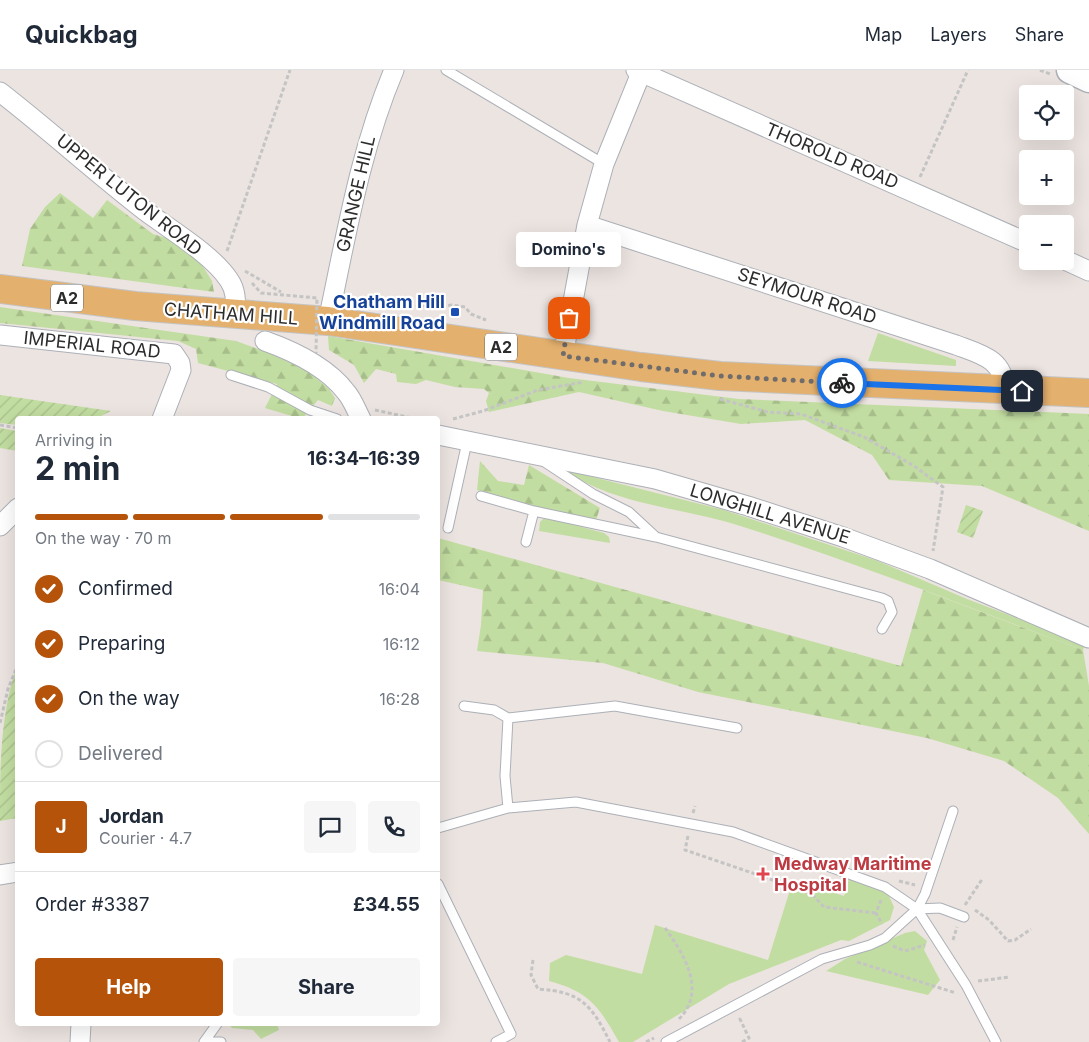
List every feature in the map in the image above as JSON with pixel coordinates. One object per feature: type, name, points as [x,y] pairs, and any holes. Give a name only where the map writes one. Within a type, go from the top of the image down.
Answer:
[{"type":"main road","name":"CHATHAM HILL","points":[[0,289],[135,306],[235,313],[329,313],[563,356],[720,376],[1089,393]]},
{"type":"street","name":"GRANGE HILL","points":[[329,313],[357,184],[376,113],[394,70]]},
{"type":"street","points":[[1070,70],[1089,79]]},
{"type":"street","points":[[563,356],[588,225],[604,164],[638,71]]},
{"type":"street","name":"THOROLD ROAD","points":[[638,71],[1019,239]]},
{"type":"street","name":"UPPER LUTON ROAD","points":[[0,92],[43,125],[145,211],[176,232],[220,271],[234,290],[235,313]]},
{"type":"street","name":"SEYMOUR ROAD","points":[[588,225],[963,348],[996,363],[1003,374],[1004,390]]},
{"type":"street","points":[[1074,264],[1089,271]]},
{"type":"street","name":"IMPERIAL ROAD","points":[[0,335],[174,354],[180,363],[181,370],[163,416]]},
{"type":"street","points":[[265,340],[307,361],[331,376],[349,396],[359,416]]},
{"type":"street","name":"LONGHILL AVENUE","points":[[443,427],[467,442],[655,479],[844,537],[930,569],[1089,638]]},
{"type":"street","points":[[0,875],[15,872]]},
{"type":"street","points":[[80,1042],[82,1026]]},
{"type":"lane","points":[[446,70],[604,164]]},
{"type":"lane","points":[[231,375],[268,387],[310,410],[328,416]]},
{"type":"lane","points":[[448,528],[467,442]]},
{"type":"lane","points":[[536,456],[593,494],[629,512],[656,538]]},
{"type":"lane","points":[[481,496],[534,511],[656,538],[882,598],[888,601],[892,612],[882,629]]},
{"type":"lane","points":[[526,542],[534,511]]},
{"type":"lane","points":[[464,706],[494,710],[508,718],[615,706],[737,728]]},
{"type":"lane","points":[[508,718],[505,776],[508,808]]},
{"type":"lane","points":[[440,827],[508,808],[576,802],[733,832],[885,887],[917,909],[966,986],[996,1042]]},
{"type":"lane","points":[[663,1038],[822,959],[870,945],[885,938],[917,909],[925,894],[953,811]]},
{"type":"lane","points":[[440,888],[511,1034],[496,1042]]},
{"type":"lane","points":[[917,909],[940,908],[963,917]]},
{"type":"lane","points":[[204,1042],[216,1026]]},
{"type":"lane","points":[[211,1042],[221,1042]]},
{"type":"path","points":[[220,271],[290,70]]},
{"type":"path","points":[[914,191],[968,70]]},
{"type":"path","points":[[240,268],[281,292]]},
{"type":"path","points":[[252,284],[261,293],[317,298],[316,353]]},
{"type":"path","points":[[291,300],[329,313]]},
{"type":"path","points":[[371,309],[385,303],[438,308],[452,305],[465,307],[472,314],[494,325]]},
{"type":"path","points":[[443,427],[538,390],[583,382],[591,383]]},
{"type":"path","points":[[720,400],[768,412],[801,414],[864,437],[914,466],[943,487],[930,569]]},
{"type":"path","points":[[0,425],[15,428]]},
{"type":"path","points":[[0,723],[8,690],[15,672]]},
{"type":"path","points":[[685,850],[811,893],[824,907],[876,913]]},
{"type":"path","points":[[952,945],[963,917],[967,900],[983,878]]},
{"type":"path","points":[[665,928],[679,947],[690,970],[690,1006],[677,1021]]},
{"type":"path","points":[[533,960],[532,974],[538,989],[559,990],[575,995],[597,1018],[610,1042]]},
{"type":"path","points":[[854,961],[960,994]]},
{"type":"path","points":[[972,974],[976,981]]},
{"type":"path","points":[[742,1042],[749,1038],[740,1019],[749,1015]]},
{"type":"path","points":[[646,1042],[663,1038]]},
{"type":"green space","points":[[60,193],[93,218],[107,200],[153,234],[173,240],[202,265],[212,281],[214,292],[22,266],[30,229],[45,207]]},
{"type":"green space","points":[[0,307],[236,341],[275,355],[309,372],[329,389],[335,398],[332,406],[318,400],[305,416],[292,416],[265,408],[277,384],[198,363],[196,349],[178,341],[0,323]]},
{"type":"green space","points":[[878,333],[956,360],[956,366],[868,361]]},
{"type":"green space","points":[[328,336],[569,378],[739,399],[1089,414],[1089,531],[982,486],[889,480],[872,455],[805,420],[741,424],[663,411],[579,392],[489,412],[486,401],[489,393],[484,389],[455,387],[426,380],[416,384],[397,382],[396,374],[376,369],[364,383],[354,365],[329,350]]},
{"type":"green space","points":[[0,395],[111,411],[101,416],[15,416],[15,425],[0,423]]},
{"type":"green space","points":[[0,428],[15,431],[15,451],[0,448]]},
{"type":"green space","points":[[480,461],[498,481],[524,485],[529,465],[600,508],[596,520],[530,507],[477,490]]},
{"type":"green space","points":[[565,470],[724,510],[878,561],[967,599],[1085,644],[1083,650],[911,585],[781,539],[716,519],[648,504],[603,491]]},
{"type":"green space","points":[[966,505],[983,511],[973,538],[957,532]]},
{"type":"green space","points":[[549,518],[604,533],[609,537],[610,543],[539,531],[540,522],[543,519]]},
{"type":"green space","points":[[440,539],[901,666],[923,590],[1083,650],[1089,686],[1089,834],[1058,798],[1004,761],[927,738],[698,692],[603,663],[477,651],[483,590],[440,580]]},
{"type":"green space","points":[[15,671],[15,818],[0,821],[2,741],[11,684]]},
{"type":"green space","points":[[849,879],[885,887],[894,907],[890,920],[849,941],[841,940],[729,984],[633,1042],[619,1042],[599,1010],[584,996],[563,985],[549,981],[550,963],[566,955],[642,974],[655,925],[768,960],[790,890],[796,881],[844,896]]},
{"type":"green space","points":[[915,931],[927,941],[924,950],[940,980],[928,995],[826,971],[845,959],[905,933]]},
{"type":"green space","points":[[230,1026],[278,1026],[279,1030],[261,1039],[253,1030],[232,1028]]},
{"type":"way so far","points":[[569,318],[563,356],[641,368],[720,376],[842,383]]},
{"type":"place","name":"Chatham Hill Windmill Road","points":[[455,312]]},
{"type":"place","name":"Domino's","points":[[569,318]]},
{"type":"place","name":"Medway Maritime Hospital","points":[[763,874]]},
{"type":"route","points":[[842,383],[1022,391]]}]
